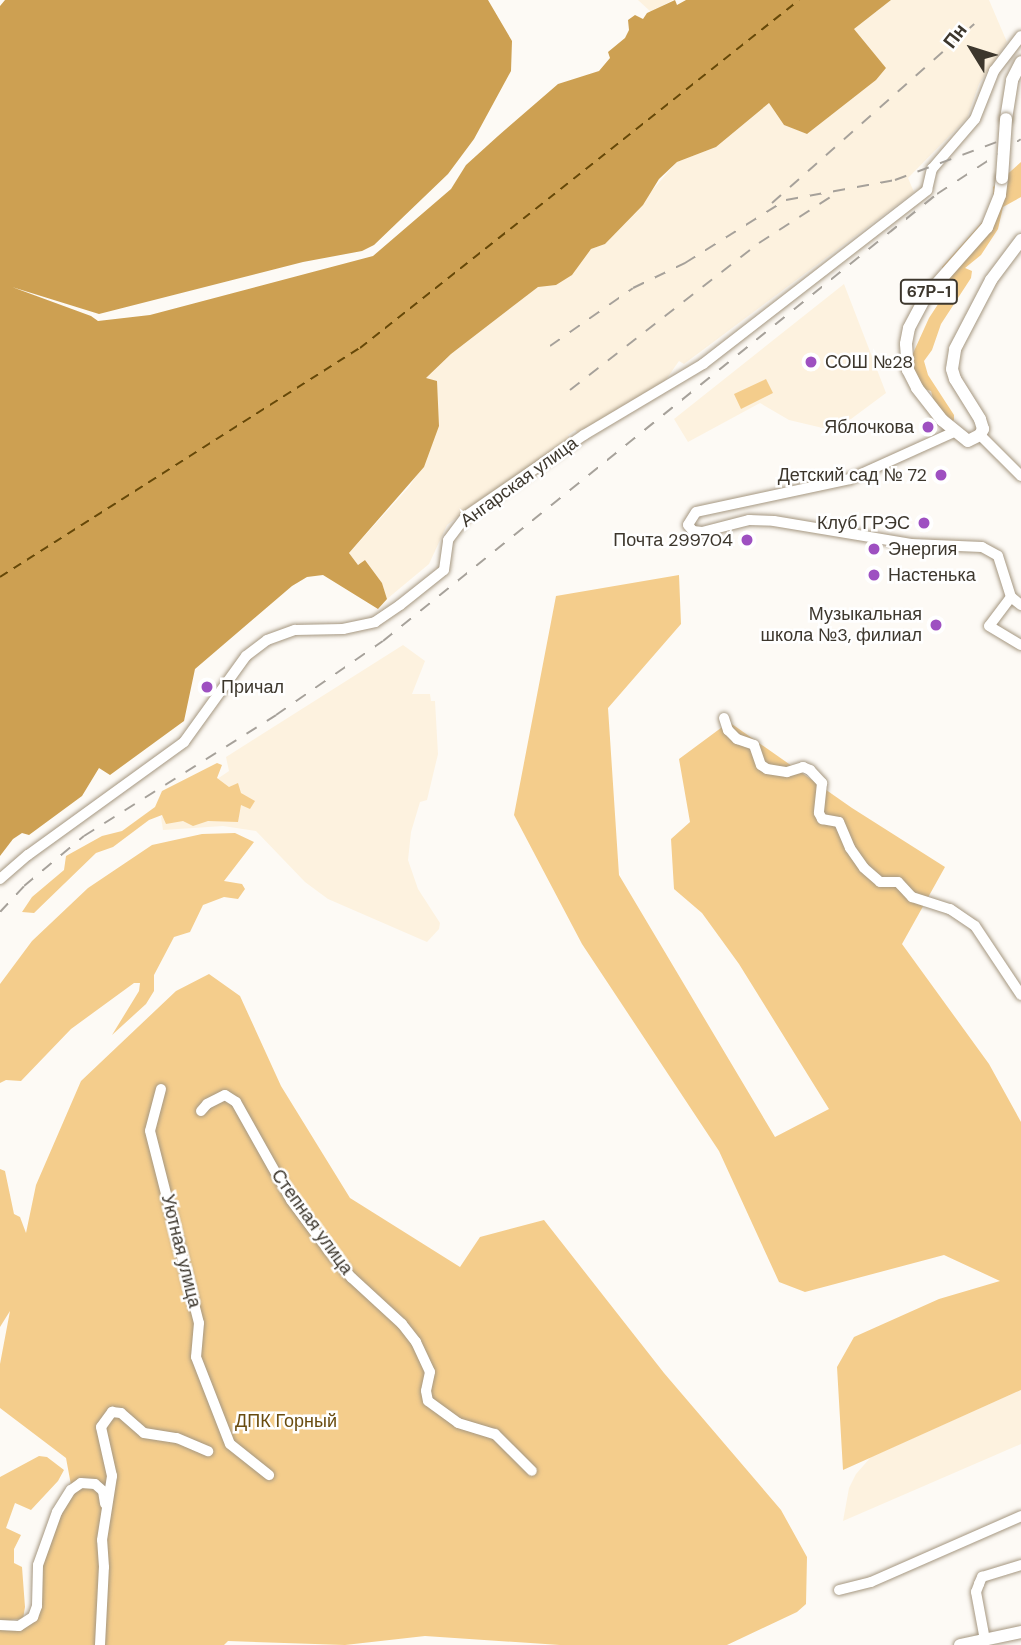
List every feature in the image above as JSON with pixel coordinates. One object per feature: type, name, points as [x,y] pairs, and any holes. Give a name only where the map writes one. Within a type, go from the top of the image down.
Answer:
[{"type":"main road","name":"67Р-1","points":[[954,432],[912,379],[906,344],[912,321],[926,296],[987,227],[1000,195],[1012,80],[1021,62]]},
{"type":"main road","name":"67Р-1","points":[[980,435],[980,419],[952,369],[955,349],[991,280],[1021,240]]},
{"type":"main road","points":[[954,432],[968,441],[980,435]]},
{"type":"main road","points":[[960,1645],[1021,1632]]},
{"type":"street","name":"Ангарская улица","points":[[0,879],[28,855],[184,742],[246,656],[267,640],[296,629],[343,629],[375,622],[436,579],[444,570],[448,540],[466,516],[584,435],[703,364],[927,190],[932,169],[955,145],[979,112],[994,71],[1021,36]]},
{"type":"street","points":[[954,432],[850,479],[696,512],[688,525],[693,531],[702,532],[748,520],[771,521],[911,544],[982,547],[998,556],[1011,597],[1021,605]]},
{"type":"street","points":[[980,435],[1021,476]]},
{"type":"street","points":[[1011,597],[989,626],[1021,645]]},
{"type":"street","points":[[724,718],[728,730],[737,739],[754,745],[761,765],[767,769],[788,772],[803,767],[810,770],[822,783],[819,813],[821,819],[839,822],[850,848],[864,868],[880,882],[898,882],[912,897],[950,909],[975,926],[1021,995]]},
{"type":"street","name":"Уютная улица","points":[[161,1089],[150,1131],[199,1323],[196,1357],[230,1444],[269,1475]]},
{"type":"street","name":"Степная улица","points":[[201,1111],[225,1095],[236,1102],[291,1200],[329,1251],[416,1342],[430,1372],[426,1391],[428,1401],[458,1423],[495,1434],[532,1471]]},
{"type":"street","points":[[100,1645],[104,1567],[102,1540],[111,1476],[101,1427],[112,1412],[121,1413],[144,1433],[177,1438],[208,1451]]},
{"type":"street","points":[[0,1625],[19,1626],[33,1617],[37,1606],[38,1564],[57,1512],[71,1490],[82,1483],[95,1484],[103,1491],[106,1511]]},
{"type":"street","points":[[839,1590],[871,1582],[1021,1516]]},
{"type":"street","points":[[985,1640],[976,1592],[982,1577],[1021,1565]]},
{"type":"shaded area","points":[[5,0],[488,0],[512,41],[511,71],[474,139],[448,174],[374,245],[362,251],[303,262],[99,314],[12,287],[98,321],[150,315],[373,256],[451,189],[466,165],[558,84],[599,71],[610,58],[608,52],[625,38],[629,30],[628,20],[635,15],[643,19],[647,13],[675,0],[677,5],[686,0],[891,0],[854,29],[886,68],[876,80],[807,134],[784,125],[769,103],[716,147],[677,162],[659,179],[643,205],[605,244],[591,249],[572,275],[556,285],[538,287],[451,354],[426,378],[437,381],[439,426],[424,467],[349,553],[358,565],[365,560],[382,583],[387,599],[378,609],[323,575],[307,577],[292,586],[195,669],[184,721],[110,775],[99,768],[82,796],[29,835],[22,833],[13,839],[0,856],[0,6]]},
{"type":"shaded area","points":[[638,0],[673,0],[651,12]]},
{"type":"shaded area","points":[[891,0],[989,0],[1007,42],[979,84],[967,118],[908,178],[914,192],[684,364],[679,361],[665,381],[578,433],[575,430],[568,435],[571,439],[447,525],[429,564],[387,599],[382,583],[365,560],[358,565],[349,553],[409,487],[420,470],[426,378],[451,354],[539,286],[556,285],[591,249],[605,244],[677,162],[716,147],[769,103],[784,125],[807,134],[876,80],[886,68],[854,29]]},
{"type":"shaded area","name":"СОШ №28","points":[[844,284],[886,393],[851,419],[827,429],[789,420],[760,403],[688,442],[674,419]]},
{"type":"shaded area","points":[[403,645],[425,661],[412,694],[430,694],[431,701],[435,701],[438,754],[427,800],[420,802],[411,832],[408,860],[418,889],[440,923],[439,929],[427,942],[328,899],[305,882],[256,831],[223,826],[163,830],[161,817],[229,771],[226,757]]},
{"type":"shaded area","points":[[1021,1390],[1021,1444],[843,1521],[849,1488],[856,1474],[871,1457]]},
{"type":"green space","points":[[1021,162],[1021,197],[1003,207],[998,229],[981,255],[965,268],[972,271],[971,278],[941,324],[932,350],[924,361],[928,375],[954,415],[954,420],[949,423],[936,409],[931,391],[916,386],[910,360],[929,318],[948,289],[942,282],[942,267],[984,220],[994,202],[993,187]]},
{"type":"green space","points":[[766,379],[773,393],[741,409],[734,394]]},
{"type":"green space","points":[[679,575],[681,624],[608,708],[619,875],[775,1137],[829,1109],[739,964],[702,913],[674,889],[671,839],[690,822],[679,759],[729,722],[852,808],[945,867],[902,944],[989,1064],[1021,1122],[1021,1390],[843,1470],[837,1367],[854,1337],[939,1299],[1000,1281],[944,1255],[805,1292],[779,1282],[719,1151],[582,944],[514,815],[556,596]]},
{"type":"green space","points":[[217,763],[222,765],[217,778],[229,787],[238,783],[241,793],[255,801],[250,809],[241,805],[238,822],[208,821],[193,826],[183,821],[166,824],[162,815],[149,820],[113,847],[96,853],[34,913],[22,912],[32,897],[64,870],[66,856],[102,836],[122,831],[155,807],[162,791]]},
{"type":"green space","points":[[235,833],[254,842],[224,881],[242,884],[245,889],[238,899],[224,897],[203,905],[190,932],[174,937],[154,975],[154,991],[146,1004],[112,1035],[139,991],[140,983],[134,983],[71,1029],[21,1081],[6,1080],[0,1083],[0,984],[32,941],[88,888],[152,845],[202,834]]},
{"type":"green space","name":"ДПК Горный","points":[[209,974],[240,996],[281,1086],[350,1198],[460,1267],[480,1237],[544,1220],[664,1373],[781,1510],[807,1557],[806,1604],[797,1612],[727,1645],[560,1645],[425,1636],[345,1645],[228,1641],[224,1645],[0,1645],[0,1477],[39,1456],[47,1457],[64,1470],[58,1481],[31,1510],[15,1503],[6,1528],[21,1535],[14,1549],[14,1563],[22,1567],[25,1607],[23,1619],[10,1620],[18,1622],[31,1617],[37,1563],[71,1485],[66,1458],[0,1408],[0,1364],[10,1311],[0,1327],[0,1169],[5,1171],[14,1214],[20,1217],[26,1233],[36,1185],[81,1081],[176,991]]},
{"type":"ferry route","points":[[0,577],[360,348],[799,0]]},
{"type":"railway","points":[[772,203],[974,24]]},
{"type":"railway","points":[[0,912],[24,886],[84,836],[276,715],[383,641],[937,194],[1021,139]]},
{"type":"railway","points":[[550,346],[633,288],[685,263],[786,200],[895,180],[1002,140]]},
{"type":"railway","points":[[570,390],[759,243],[832,196]]},
{"type":"place","name":"СОШ №28","points":[[811,362]]},
{"type":"place","name":"Яблочкова","points":[[928,427]]},
{"type":"place","name":"Детский сад № 72","points":[[941,475]]},
{"type":"place","name":"Клуб ГРЭС","points":[[924,523]]},
{"type":"place","name":"Почта 299704","points":[[747,540]]},
{"type":"place","name":"Энергия","points":[[874,549]]},
{"type":"place","name":"Настенька","points":[[874,575]]},
{"type":"place","name":"Музыкальная школа №3, филиал","points":[[936,625]]},
{"type":"place","name":"Причал","points":[[207,687]]}]
